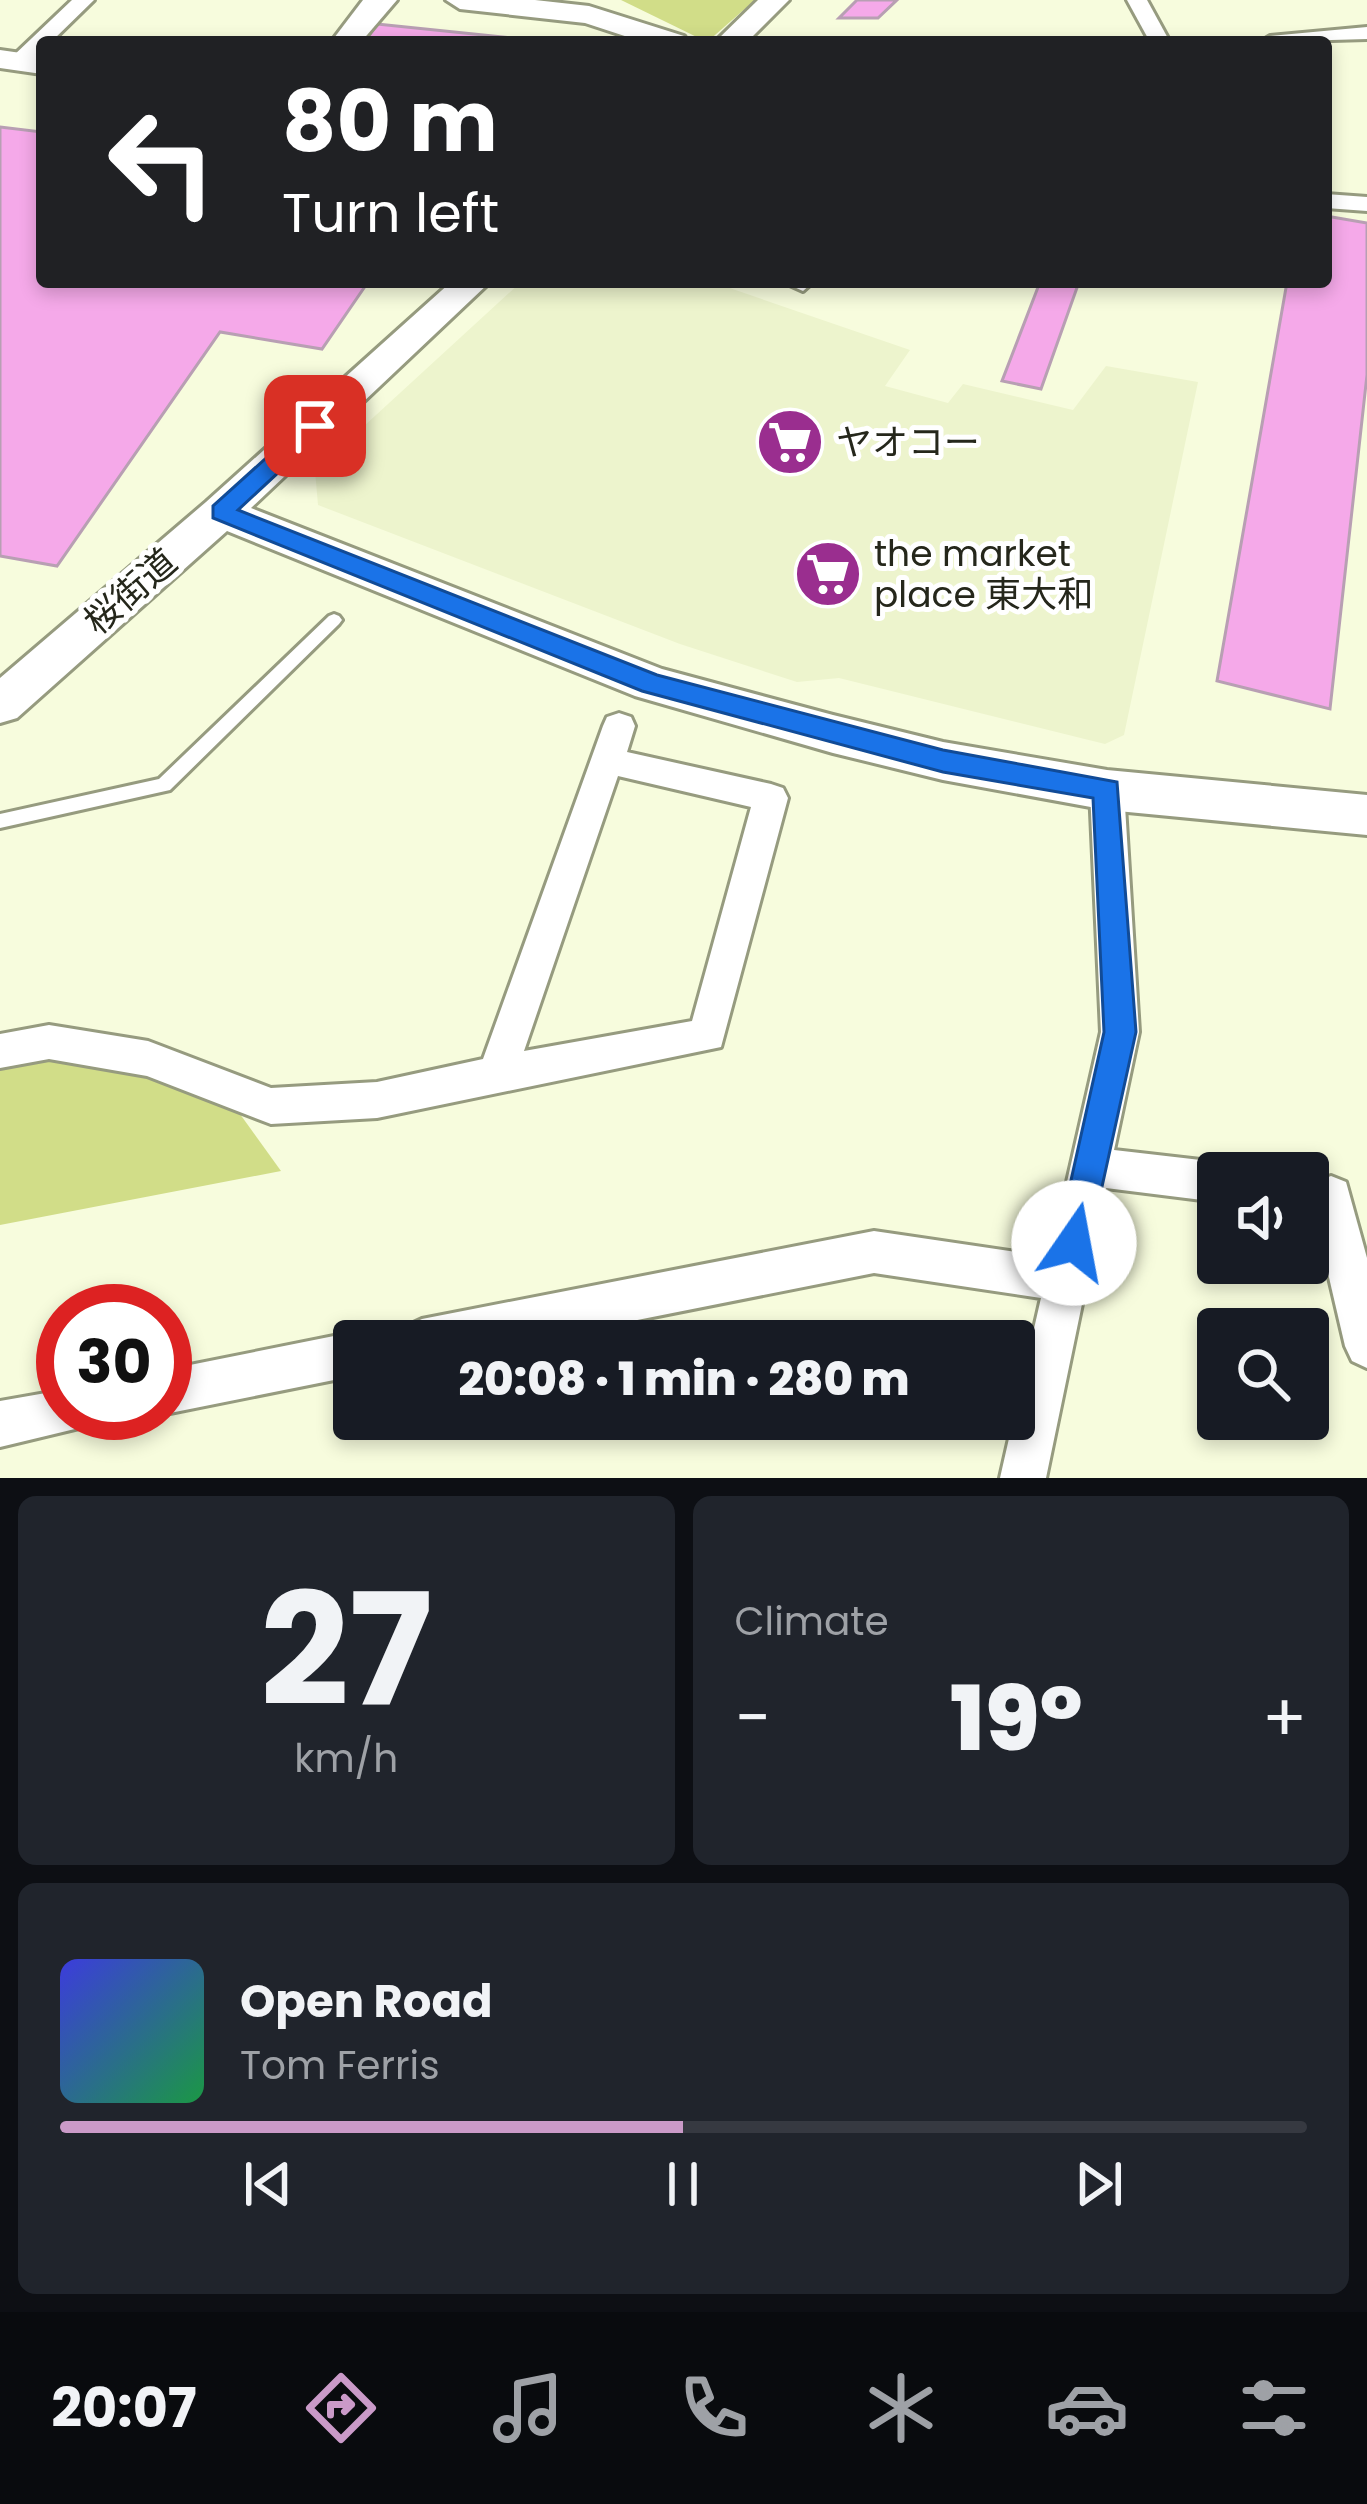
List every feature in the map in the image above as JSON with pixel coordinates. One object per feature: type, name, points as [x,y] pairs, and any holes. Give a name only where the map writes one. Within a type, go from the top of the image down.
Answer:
[{"type":"street","points":[[47,36],[84,0]]},
{"type":"street","points":[[351,36],[383,0]]},
{"type":"street","points":[[460,0],[589,15],[654,36]]},
{"type":"street","points":[[737,36],[776,0]]},
{"type":"street","points":[[1137,0],[1157,36]]},
{"type":"street","points":[[1332,36],[1367,33]]},
{"type":"street","points":[[1332,201],[1367,204]]},
{"type":"street","name":"桜街道","points":[[0,705],[221,512],[465,288]]},
{"type":"street","points":[[221,512],[651,684],[921,756],[1107,790],[1367,815]]},
{"type":"street","points":[[0,1051],[49,1042],[148,1059],[271,1106],[377,1100],[707,1035],[771,798],[614,743],[497,1074]]},
{"type":"street","points":[[1023,1478],[1120,1032],[1107,790]]},
{"type":"street","points":[[1091,1167],[1197,1180]]},
{"type":"street","points":[[1335,1197],[1367,1346]]},
{"type":"street","points":[[529,1320],[874,1252],[1066,1281]]},
{"type":"street","points":[[192,1386],[333,1358]]},
{"type":"street","points":[[0,1424],[36,1417]]},
{"type":"lane","points":[[0,821],[164,785],[334,620]]},
{"type":"shaded area","name":"the market place 東大和","points":[[514,288],[729,288],[910,350],[885,386],[948,403],[963,384],[1073,410],[1106,366],[1198,382],[1124,735],[1105,744],[839,678],[797,682],[680,644],[318,505],[315,471]]},
{"type":"green space","points":[[621,0],[755,0],[714,36],[695,36]]},
{"type":"green space","points":[[57,1045],[232,1103],[281,1171],[0,1225],[0,1058]]},
{"type":"building","points":[[857,0],[897,0],[878,18],[839,18]]},
{"type":"building","points":[[377,24],[493,36],[369,36]]},
{"type":"building","points":[[0,127],[36,131],[36,288],[364,288],[322,349],[220,332],[57,566],[0,556]]},
{"type":"building","points":[[1332,217],[1367,223],[1367,375],[1330,709],[1217,681],[1286,288],[1332,288]]},
{"type":"building","points":[[1038,288],[1077,288],[1041,389],[1002,381]]},
{"type":"place","name":"ヤオコー","points":[[790,442]]},
{"type":"place","name":"the market place 東大和","points":[[828,574]]},
{"type":"route","points":[[315,426],[221,512],[651,684],[943,761],[1107,790],[1120,1032],[1074,1243]]}]
